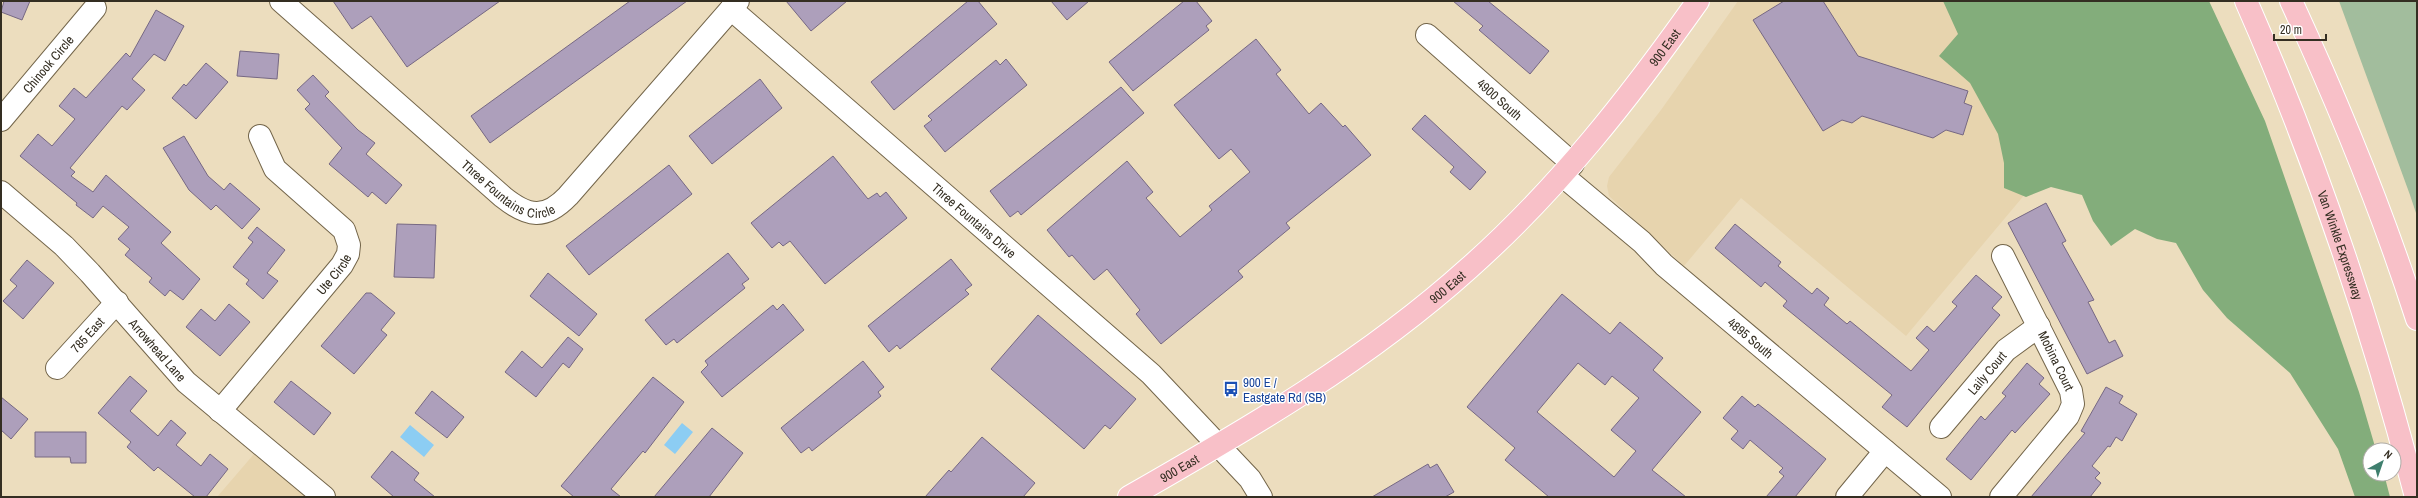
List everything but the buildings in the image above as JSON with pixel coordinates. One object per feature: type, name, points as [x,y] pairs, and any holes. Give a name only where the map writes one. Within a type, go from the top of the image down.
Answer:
[{"type":"main road","name":"900 East","points":[[1129,497],[1218,446],[1324,380],[1420,310],[1507,233],[1568,170],[1639,82],[1698,1]]},
{"type":"main road","name":"Van Winkle Expressway","points":[[2246,1],[2312,162],[2348,263],[2380,366],[2416,497]]},
{"type":"main road","points":[[2291,1],[2345,121],[2379,205],[2417,319]]},
{"type":"street","name":"Three Fountains Circle","points":[[281,1],[503,197],[519,208],[532,213],[543,213],[552,209],[568,196],[734,5]]},
{"type":"street","name":"Three Fountains Drive","points":[[734,5],[1151,374],[1218,446]]},
{"type":"street","name":"Chinook Circle","points":[[1,120],[95,8]]},
{"type":"street","name":"4900 South","points":[[1427,35],[1568,170]]},
{"type":"street","name":"Ute Circle","points":[[220,410],[342,265],[348,254],[349,245],[344,230],[275,169],[260,136]]},
{"type":"street","name":"4895 South","points":[[1568,170],[1664,265],[1940,497]]},
{"type":"street","name":"Arrowhead Lane","points":[[1,192],[64,246],[117,302],[137,328],[186,382],[324,497]]},
{"type":"street","name":"Mobina Court","points":[[2001,497],[2068,416],[2073,404],[2071,391],[2003,256]]},
{"type":"street","name":"785 East","points":[[57,368],[117,302]]},
{"type":"street","name":"Laily Court","points":[[1941,427],[2006,350],[2039,326]]},
{"type":"street","points":[[1218,446],[1244,497]]},
{"type":"street","points":[[1218,446],[1250,479],[1261,497]]},
{"type":"street","points":[[1847,497],[1885,451]]},
{"type":"shaded area","points":[[1738,1],[1961,1],[2064,143],[2021,199],[1906,336],[1741,198],[1684,266],[1609,196],[1607,186],[1609,177],[1661,110]]},
{"type":"shaded area","points":[[254,454],[286,480],[306,497],[217,497]]},
{"type":"green space","points":[[1943,1],[2209,1],[2265,121],[2359,392],[2374,442],[2362,442],[2362,482],[2386,482],[2390,497],[2355,497],[2338,449],[2290,373],[2227,318],[2203,290],[2176,243],[2157,239],[2135,229],[2111,246],[2093,221],[2082,195],[2051,187],[2026,197],[2004,188],[2004,163],[1998,134],[1970,83],[1939,56],[1958,34]]},
{"type":"green space","points":[[2339,1],[2417,1],[2417,216],[2410,195]]},
{"type":"water","points":[[682,423],[693,432],[675,454],[664,445]]},
{"type":"water","points":[[410,425],[434,445],[424,457],[400,437]]},
{"type":"place","name":"900 E / Eastgate Rd (SB)","points":[[1231,389]]}]
